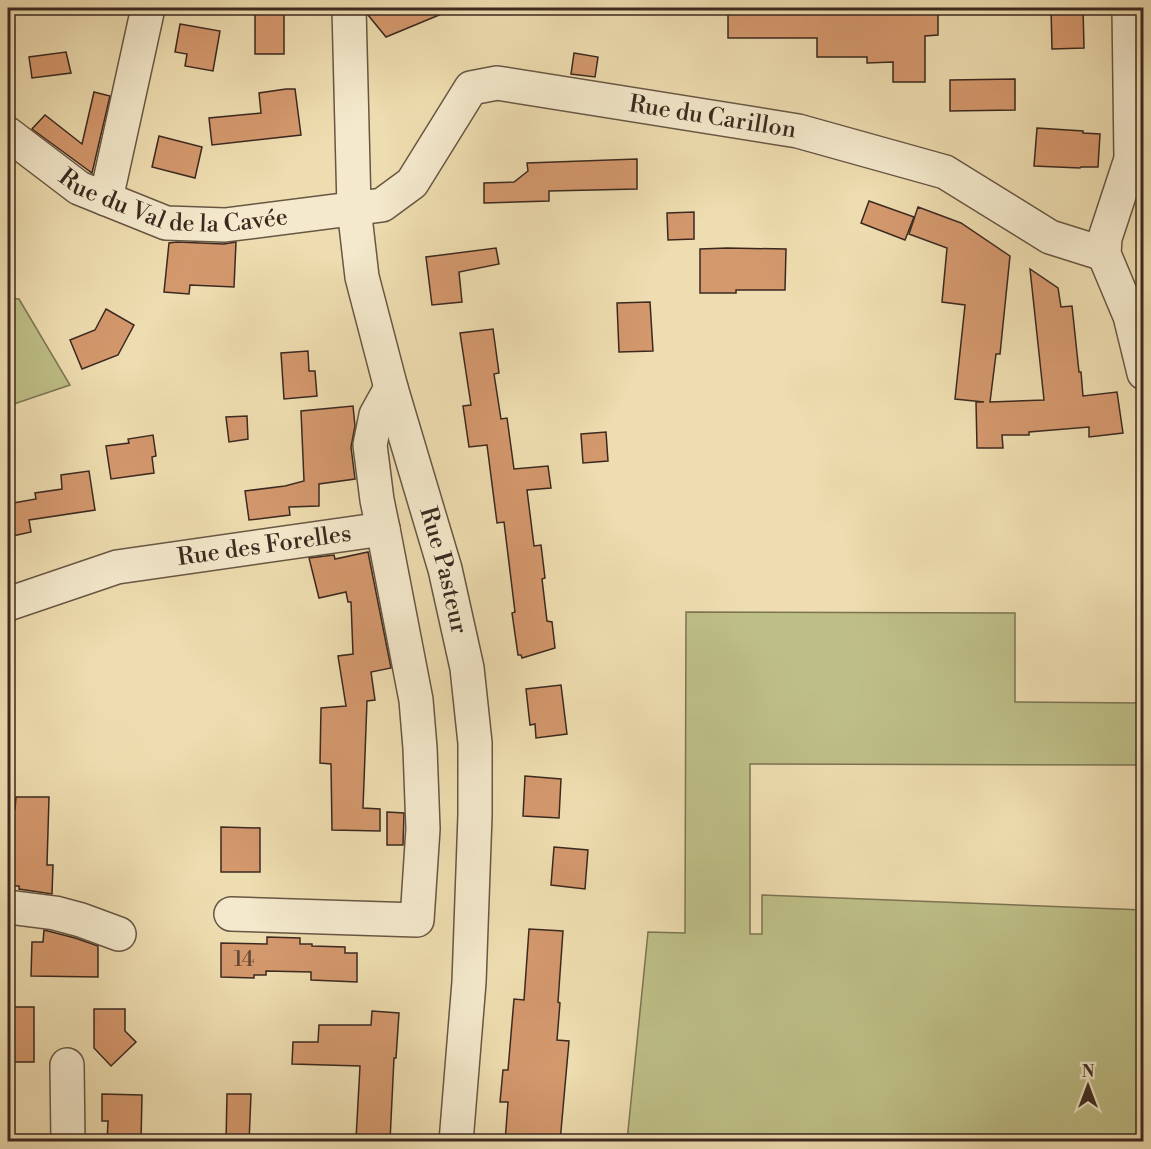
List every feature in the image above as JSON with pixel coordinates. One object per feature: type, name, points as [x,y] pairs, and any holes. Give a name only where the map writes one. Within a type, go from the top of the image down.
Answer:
[{"type":"street","points":[[106,199],[148,8]]},
{"type":"street","name":"Rue Pasteur","points":[[349,8],[354,208],[362,277],[391,388],[445,569],[467,668],[475,743],[475,815],[469,982],[456,1142]]},
{"type":"street","points":[[1130,8],[1131,159],[1105,238],[1104,254],[1130,316],[1143,373]]},
{"type":"street","name":"Rue du Carillon","points":[[354,208],[382,205],[412,183],[471,88],[496,83],[798,131],[945,172],[1050,237],[1104,254]]},
{"type":"street","name":"Rue du Val de la Cavée","points":[[8,134],[79,188],[166,223],[225,225],[354,208]]},
{"type":"street","name":"Rue des Forelles","points":[[8,604],[117,567],[383,529],[370,445],[376,415],[391,388]]},
{"type":"street","points":[[231,914],[417,920],[423,829],[416,700],[383,529]]},
{"type":"street","points":[[8,907],[81,920],[119,934]]},
{"type":"street","points":[[67,1065],[68,1142]]},
{"type":"green space","points":[[8,298],[19,299],[70,385],[8,406]]},
{"type":"green space","points":[[686,612],[1015,613],[1015,702],[1141,703],[1141,765],[750,764],[750,934],[762,934],[762,895],[1143,910],[1144,1090],[1137,1141],[627,1141],[648,932],[685,933]]},
{"type":"building","points":[[255,8],[284,8],[284,54],[255,54]]},
{"type":"building","points":[[368,8],[456,8],[386,37],[368,15]]},
{"type":"building","points":[[892,8],[938,8],[938,35],[925,36],[925,82],[893,82],[893,62],[867,63],[867,57],[817,57],[817,38],[728,38],[728,10],[784,10],[784,14],[893,14]]},
{"type":"building","points":[[1051,8],[1083,8],[1084,48],[1052,49]]},
{"type":"building","points":[[180,24],[220,31],[213,71],[185,66],[187,54],[175,52]]},
{"type":"building","points":[[66,52],[71,73],[32,78],[29,57]]},
{"type":"building","points":[[574,53],[598,57],[595,77],[571,74]]},
{"type":"building","points":[[1015,79],[1015,110],[950,111],[950,80]]},
{"type":"building","points":[[295,89],[301,135],[212,145],[209,118],[261,113],[259,93]]},
{"type":"building","points":[[94,92],[110,96],[92,173],[32,129],[45,115],[82,144]]},
{"type":"building","points":[[1037,128],[1100,134],[1098,167],[1034,166]]},
{"type":"building","points":[[159,136],[202,147],[195,178],[152,167]]},
{"type":"building","points":[[637,159],[637,189],[549,191],[549,201],[484,203],[484,183],[514,182],[528,171],[527,163]]},
{"type":"building","points":[[869,201],[914,217],[905,240],[861,223]]},
{"type":"building","points":[[918,207],[961,223],[1010,256],[1000,354],[996,354],[990,402],[1044,400],[1030,269],[1058,288],[1061,307],[1072,306],[1083,396],[1117,392],[1123,433],[1089,437],[1089,427],[1029,432],[1029,435],[1002,435],[1003,448],[977,448],[976,402],[984,402],[955,399],[965,305],[942,302],[947,248],[909,234]]},
{"type":"building","points":[[694,212],[694,239],[668,240],[667,213]]},
{"type":"building","points":[[236,242],[234,287],[190,285],[189,294],[164,292],[169,243],[224,244]]},
{"type":"building","points":[[496,248],[499,264],[459,272],[462,302],[432,305],[426,257]]},
{"type":"building","points":[[700,249],[786,249],[785,290],[700,293]]},
{"type":"building","points":[[650,302],[653,351],[619,352],[617,303]]},
{"type":"building","points":[[106,309],[134,325],[118,355],[82,369],[70,340],[95,330]]},
{"type":"building","points":[[493,329],[499,373],[494,374],[501,419],[507,418],[514,469],[548,466],[551,488],[527,490],[534,546],[541,545],[547,621],[552,622],[555,648],[522,658],[518,655],[512,613],[515,612],[504,522],[497,523],[487,445],[469,447],[463,406],[471,405],[460,333]]},
{"type":"building","points":[[308,351],[309,371],[315,371],[317,396],[284,399],[281,353]]},
{"type":"building","points":[[353,406],[355,426],[351,447],[355,479],[319,484],[319,506],[289,507],[290,515],[249,520],[245,491],[304,481],[301,411]]},
{"type":"building","points":[[247,416],[248,439],[229,442],[226,417]]},
{"type":"building","points":[[606,432],[608,461],[583,463],[581,434]]},
{"type":"building","points":[[153,435],[156,456],[152,457],[154,473],[111,479],[106,446],[129,443],[128,439]]},
{"type":"building","points":[[89,471],[95,510],[29,520],[31,532],[8,537],[8,504],[36,499],[35,493],[62,489],[61,475]]},
{"type":"building","points":[[368,552],[391,668],[371,672],[375,700],[367,701],[363,808],[380,809],[380,831],[332,830],[331,764],[320,763],[321,708],[346,706],[338,656],[353,654],[351,602],[348,602],[346,592],[319,598],[309,558],[334,555],[335,559]]},
{"type":"building","points":[[561,685],[567,734],[536,738],[535,724],[530,725],[526,689]]},
{"type":"building","points":[[525,776],[561,779],[559,818],[523,816]]},
{"type":"building","points":[[16,797],[49,797],[47,865],[53,865],[52,894],[19,889],[19,886],[9,886],[8,807],[15,809]]},
{"type":"building","points":[[387,812],[404,813],[403,845],[387,845]]},
{"type":"building","points":[[221,827],[260,828],[260,872],[221,872]]},
{"type":"building","points":[[554,847],[588,850],[585,889],[551,885]]},
{"type":"building","points":[[529,929],[563,931],[557,1040],[569,1041],[560,1142],[505,1142],[508,1102],[500,1102],[503,1070],[508,1070],[514,999],[524,1000]]},
{"type":"building","points":[[44,930],[98,946],[98,977],[31,976],[32,942],[43,942]]},
{"type":"building","points":[[267,937],[300,938],[300,944],[345,947],[345,953],[357,953],[357,982],[311,980],[311,972],[266,971],[266,975],[254,975],[254,978],[221,977],[221,943],[267,944]]},
{"type":"building","points":[[8,1007],[34,1007],[34,1062],[8,1062]]},
{"type":"building","points":[[94,1009],[125,1009],[125,1031],[136,1042],[111,1066],[94,1048]]},
{"type":"building","points":[[372,1011],[399,1013],[396,1058],[394,1058],[390,1141],[356,1139],[360,1066],[292,1064],[293,1042],[318,1042],[319,1025],[371,1025]]},
{"type":"building","points":[[102,1094],[142,1095],[141,1142],[107,1142],[108,1121],[102,1121]]},
{"type":"building","points":[[227,1094],[251,1094],[249,1142],[226,1142]]}]
